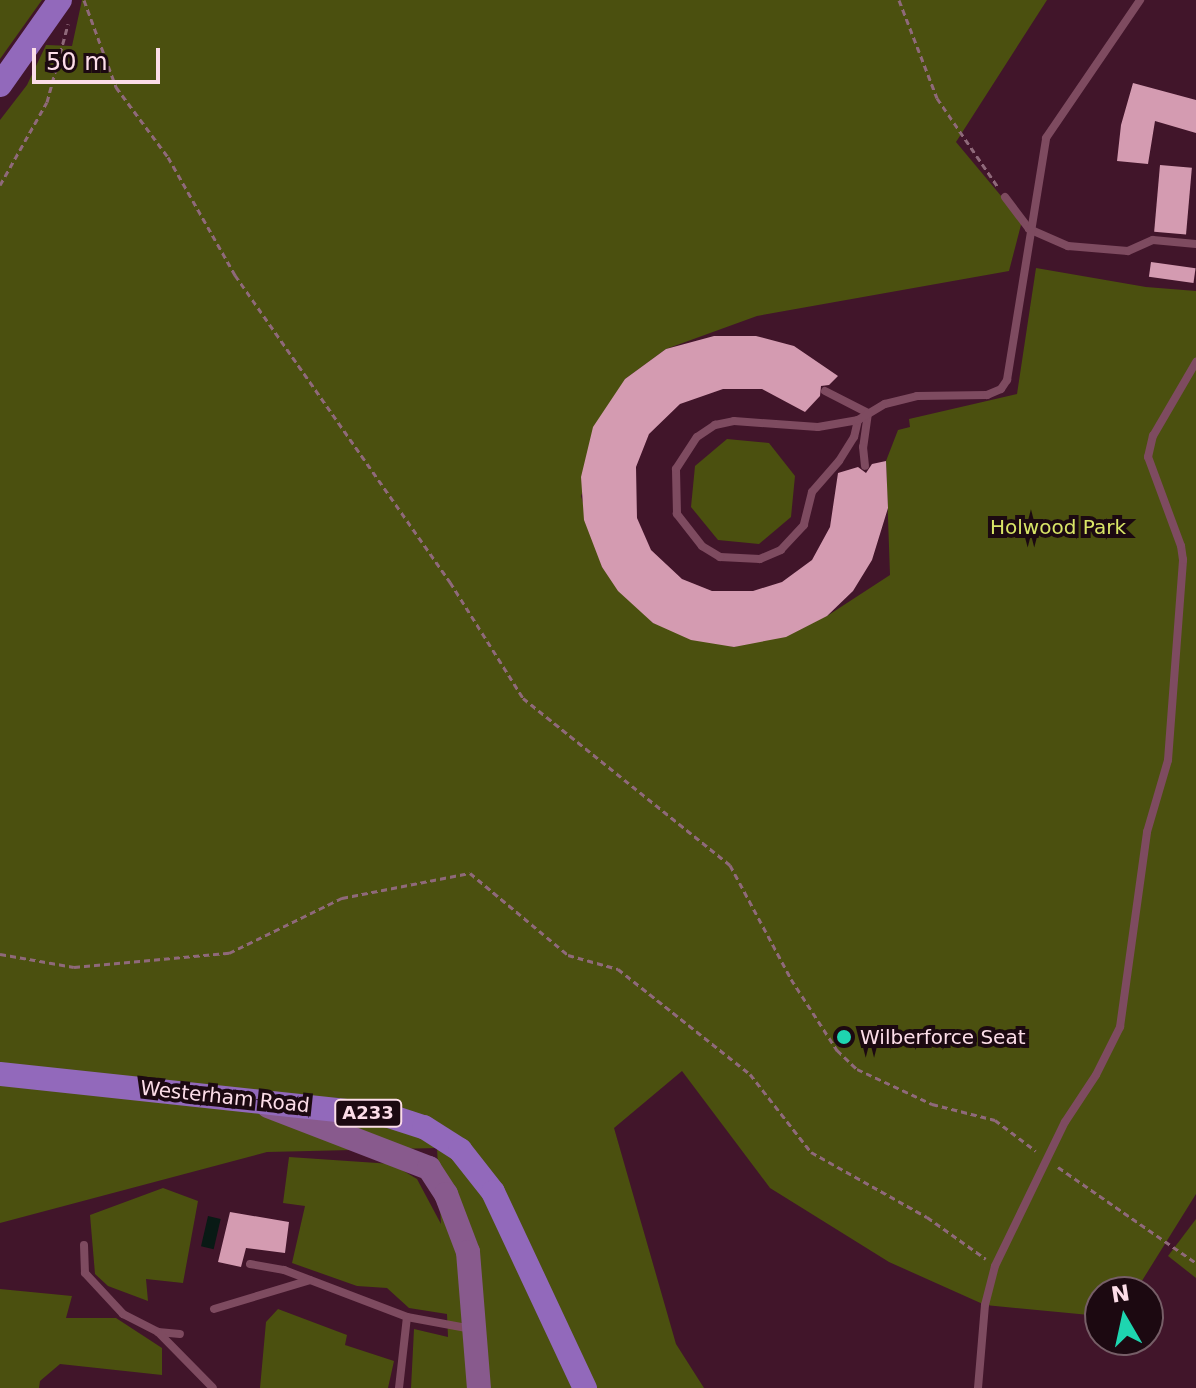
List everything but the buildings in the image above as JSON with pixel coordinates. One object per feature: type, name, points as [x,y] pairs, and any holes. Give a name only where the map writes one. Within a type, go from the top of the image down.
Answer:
[{"type":"main road","points":[[0,85],[65,10]]},
{"type":"main road","name":"Westerham Road","points":[[0,1074],[386,1115],[424,1127],[460,1150],[493,1192],[585,1388]]},
{"type":"street","points":[[250,1099],[429,1168],[446,1194],[468,1252],[477,1330],[479,1388]]},
{"type":"lane","points":[[858,420],[854,437],[839,461],[812,492],[804,525],[781,550],[760,559],[720,557],[702,546],[677,514],[676,469],[697,437],[715,425],[734,421],[806,427],[858,420],[885,404],[917,396],[987,395],[1001,389],[1007,380],[1046,138],[1140,0]]},
{"type":"lane","points":[[1005,197],[1029,229],[1068,246],[1098,251],[1128,251],[1153,240],[1196,244]]},
{"type":"lane","points":[[978,1388],[985,1305],[995,1266],[1047,1160],[1120,1027],[1147,832],[1168,760],[1183,560],[1181,546],[1148,457],[1153,436],[1196,362]]},
{"type":"lane","points":[[825,391],[868,413]]},
{"type":"lane","points":[[865,466],[863,447],[868,413]]},
{"type":"lane","points":[[84,1245],[85,1273],[123,1314],[158,1332],[213,1388]]},
{"type":"lane","points":[[250,1264],[284,1270],[407,1317],[477,1330]]},
{"type":"lane","points":[[214,1309],[310,1280]]},
{"type":"lane","points":[[399,1388],[407,1317]]},
{"type":"lane","points":[[158,1332],[180,1334]]},
{"type":"path","points":[[84,0],[116,87],[168,157],[235,275],[450,582],[523,698],[730,865],[791,979],[837,1050],[857,1069],[932,1104],[995,1120],[1047,1160],[1196,1263]]},
{"type":"path","points":[[899,0],[937,98],[1005,197]]},
{"type":"path","points":[[0,185],[47,102],[65,10]]},
{"type":"path","points":[[0,954],[74,967],[229,953],[342,898],[470,873],[568,955],[618,969],[750,1074],[811,1152],[927,1217],[995,1266]]},
{"type":"green space","points":[[0,0],[42,0],[0,59]]},
{"type":"green space","name":"Holwood Park","points":[[82,0],[1047,0],[956,142],[1022,221],[1009,271],[757,316],[666,349],[625,379],[581,496],[602,567],[653,623],[734,647],[827,616],[890,575],[886,461],[898,430],[910,427],[909,419],[1017,394],[1036,268],[1146,287],[1196,291],[1196,1194],[1145,1276],[1084,1276],[1084,1314],[985,1305],[889,1262],[770,1188],[682,1071],[614,1128],[676,1344],[704,1388],[411,1388],[414,1329],[448,1337],[447,1314],[409,1308],[387,1288],[357,1286],[292,1263],[305,1206],[283,1203],[289,1157],[392,1164],[417,1179],[441,1224],[437,1148],[267,1152],[0,1223],[0,120],[27,85],[46,45],[72,46]]},
{"type":"green space","points":[[727,439],[769,443],[795,476],[791,517],[759,544],[718,540],[691,507],[695,466]]},
{"type":"green space","points":[[163,1188],[198,1201],[183,1283],[146,1279],[148,1301],[108,1286],[95,1274],[90,1215]]},
{"type":"green space","points":[[1196,1219],[1196,1278],[1168,1256]]},
{"type":"green space","points":[[0,1289],[72,1296],[66,1318],[116,1318],[162,1348],[162,1375],[60,1364],[40,1381],[39,1388],[0,1388]]},
{"type":"green space","points":[[278,1309],[347,1335],[345,1345],[394,1361],[388,1388],[260,1388],[266,1322]]},
{"type":"shaded area","points":[[208,1216],[221,1219],[214,1249],[201,1246]]},
{"type":"place","name":"Wilberforce Seat","points":[[844,1037]]}]
